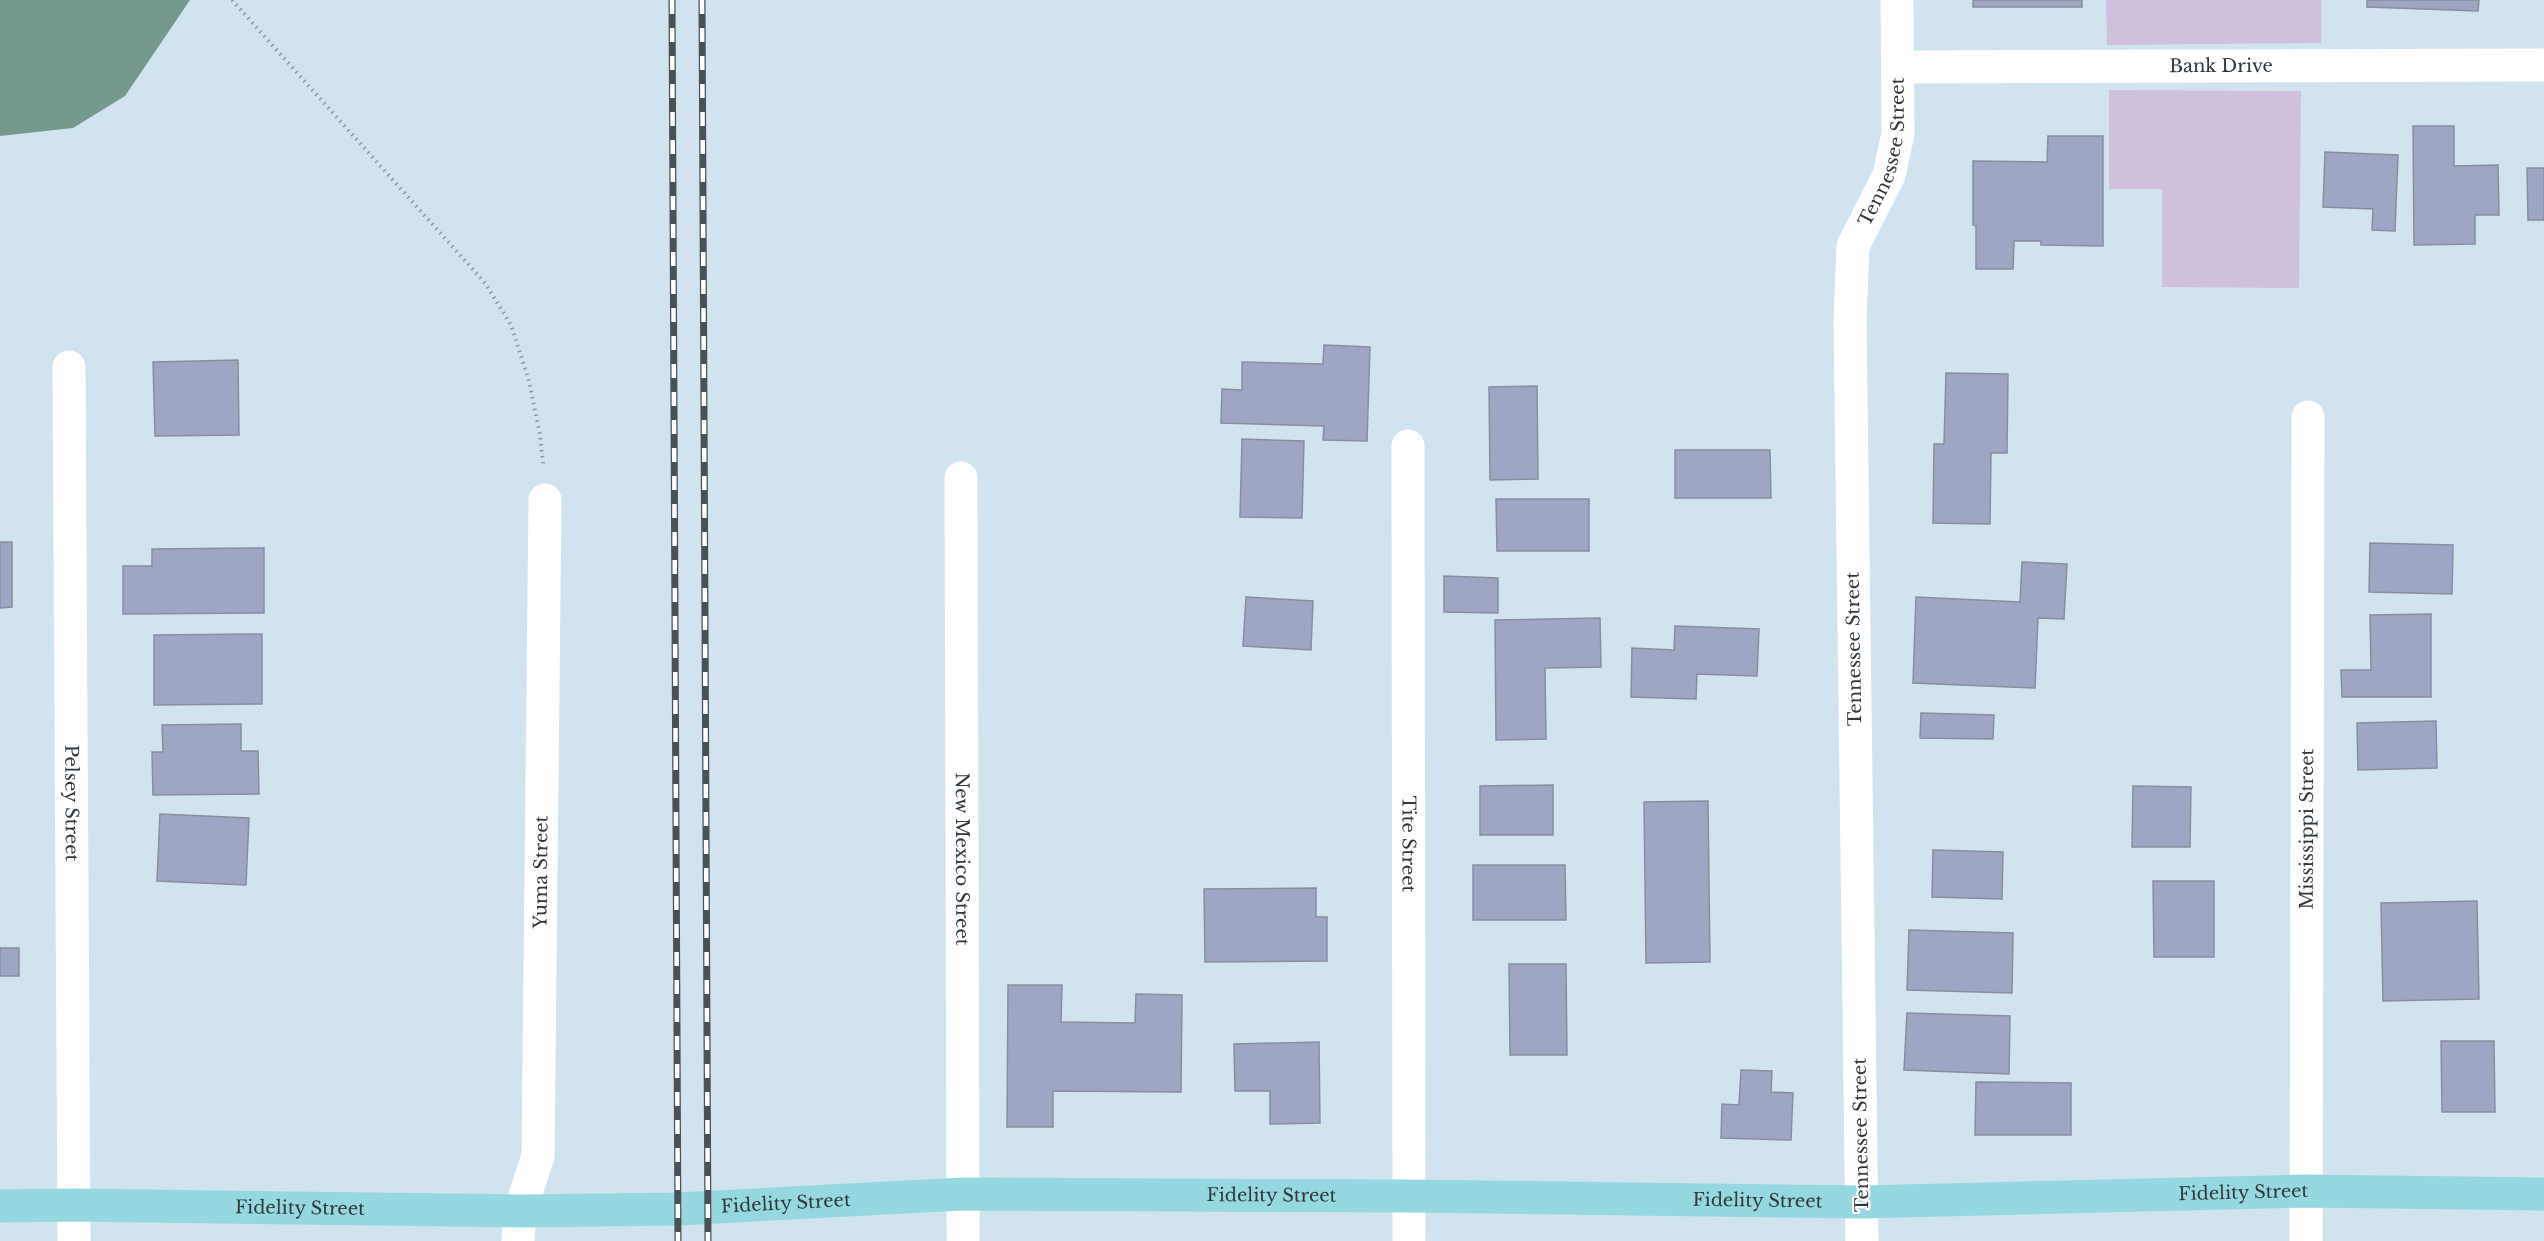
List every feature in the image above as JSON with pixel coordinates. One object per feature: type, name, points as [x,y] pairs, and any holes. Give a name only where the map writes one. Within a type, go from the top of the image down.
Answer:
[{"type":"main road","name":"Fidelity Street","points":[[0,1206],[74,1205],[519,1226],[678,1209],[963,1194],[1409,1196],[1862,1202],[2306,1191],[2544,1194]]},
{"type":"street","name":"Tennessee Street","points":[[1862,1241],[1850,320],[1853,246],[1889,175],[1899,134],[1897,0]]},
{"type":"street","name":"Bank Drive","points":[[1899,67],[2544,65]]},
{"type":"street","name":"Pelsey Street","points":[[69,367],[74,1241]]},
{"type":"street","name":"Mississippi Street","points":[[2306,1241],[2308,417]]},
{"type":"street","name":"Tite Street","points":[[1408,446],[1409,1241]]},
{"type":"street","name":"New Mexico Street","points":[[961,478],[963,1241]]},
{"type":"street","name":"Yuma Street","points":[[519,1226],[538,1156],[545,500]]},
{"type":"path","points":[[232,0],[485,283],[511,325],[529,381],[540,435],[545,500]]},
{"type":"shaded area","points":[[0,0],[190,0],[125,96],[73,128],[0,136]]},
{"type":"shaded area","points":[[2106,0],[2321,0],[2321,43],[2107,45]]},
{"type":"shaded area","points":[[2109,90],[2301,91],[2299,288],[2162,287],[2162,189],[2109,189]]},
{"type":"building","points":[[1973,0],[2082,0],[2082,7],[1973,7]]},
{"type":"building","points":[[2367,0],[2479,0],[2478,11],[2367,7]]},
{"type":"building","points":[[2413,126],[2454,126],[2454,166],[2498,165],[2499,215],[2475,215],[2475,244],[2414,245]]},
{"type":"building","points":[[2048,136],[2103,136],[2103,246],[2041,245],[2041,241],[2014,241],[2013,269],[1976,269],[1973,161],[2047,162]]},
{"type":"building","points":[[2325,152],[2398,155],[2395,231],[2372,230],[2373,209],[2323,207]]},
{"type":"building","points":[[2527,168],[2544,168],[2544,220],[2528,220]]},
{"type":"building","points":[[1324,345],[1370,347],[1367,441],[1323,440],[1324,426],[1221,423],[1222,389],[1242,390],[1242,362],[1323,364]]},
{"type":"building","points":[[238,360],[239,435],[155,436],[153,362]]},
{"type":"building","points":[[1946,373],[2008,374],[2007,453],[1991,453],[1990,524],[1933,523],[1934,444],[1944,444]]},
{"type":"building","points":[[1537,386],[1538,479],[1490,480],[1489,387]]},
{"type":"building","points":[[1242,439],[1304,441],[1302,518],[1240,517]]},
{"type":"building","points":[[1675,450],[1770,450],[1771,498],[1675,498]]},
{"type":"building","points":[[1496,499],[1589,499],[1589,551],[1497,551]]},
{"type":"building","points":[[0,542],[12,542],[12,607],[0,608]]},
{"type":"building","points":[[2370,543],[2453,545],[2452,594],[2369,592]]},
{"type":"building","points":[[264,548],[264,613],[123,614],[123,566],[152,566],[152,549]]},
{"type":"building","points":[[2022,562],[2067,564],[2064,619],[2038,618],[2035,688],[1913,683],[1916,597],[2020,602]]},
{"type":"building","points":[[1444,576],[1498,578],[1498,613],[1444,612]]},
{"type":"building","points":[[1246,597],[1313,601],[1311,650],[1243,646]]},
{"type":"building","points":[[2431,614],[2431,697],[2342,697],[2341,670],[2371,670],[2370,615]]},
{"type":"building","points":[[1600,618],[1601,667],[1545,668],[1546,739],[1496,740],[1495,620]]},
{"type":"building","points":[[1675,626],[1759,629],[1757,676],[1697,674],[1696,699],[1631,697],[1632,648],[1674,650]]},
{"type":"building","points":[[262,634],[262,704],[154,705],[154,635]]},
{"type":"building","points":[[1921,713],[1994,715],[1993,739],[1920,738]]},
{"type":"building","points":[[2436,721],[2437,768],[2358,770],[2357,723]]},
{"type":"building","points":[[241,724],[241,751],[258,751],[259,794],[153,795],[152,752],[163,752],[162,725]]},
{"type":"building","points":[[1553,785],[1553,835],[1480,835],[1480,786]]},
{"type":"building","points":[[2133,786],[2191,787],[2190,847],[2132,847]]},
{"type":"building","points":[[1708,801],[1710,962],[1646,963],[1644,802]]},
{"type":"building","points":[[160,814],[249,818],[246,885],[157,881]]},
{"type":"building","points":[[1933,850],[2003,852],[2002,899],[1932,897]]},
{"type":"building","points":[[1473,865],[1565,865],[1566,920],[1473,920]]},
{"type":"building","points":[[2153,881],[2214,881],[2214,957],[2154,957]]},
{"type":"building","points":[[1316,888],[1316,917],[1327,917],[1327,961],[1205,962],[1204,889]]},
{"type":"building","points":[[2477,901],[2479,999],[2383,1001],[2381,903]]},
{"type":"building","points":[[1909,930],[2013,933],[2012,993],[1907,990]]},
{"type":"building","points":[[0,948],[19,948],[19,976],[0,976]]},
{"type":"building","points":[[1509,964],[1566,964],[1567,1055],[1510,1055]]},
{"type":"building","points":[[1008,985],[1062,985],[1061,1022],[1135,1023],[1136,994],[1182,995],[1181,1092],[1053,1091],[1053,1127],[1007,1127]]},
{"type":"building","points":[[1907,1013],[2010,1016],[2009,1074],[1904,1070]]},
{"type":"building","points":[[2441,1041],[2494,1041],[2495,1112],[2442,1112]]},
{"type":"building","points":[[1319,1042],[1320,1123],[1270,1124],[1270,1091],[1235,1091],[1234,1044]]},
{"type":"building","points":[[1741,1070],[1772,1071],[1771,1092],[1793,1093],[1791,1140],[1721,1138],[1722,1104],[1739,1105]]},
{"type":"building","points":[[1976,1082],[2071,1083],[2071,1135],[1975,1135]]},
{"type":"railway","points":[[672,0],[678,1241]]},
{"type":"railway","points":[[702,0],[708,1241]]}]
